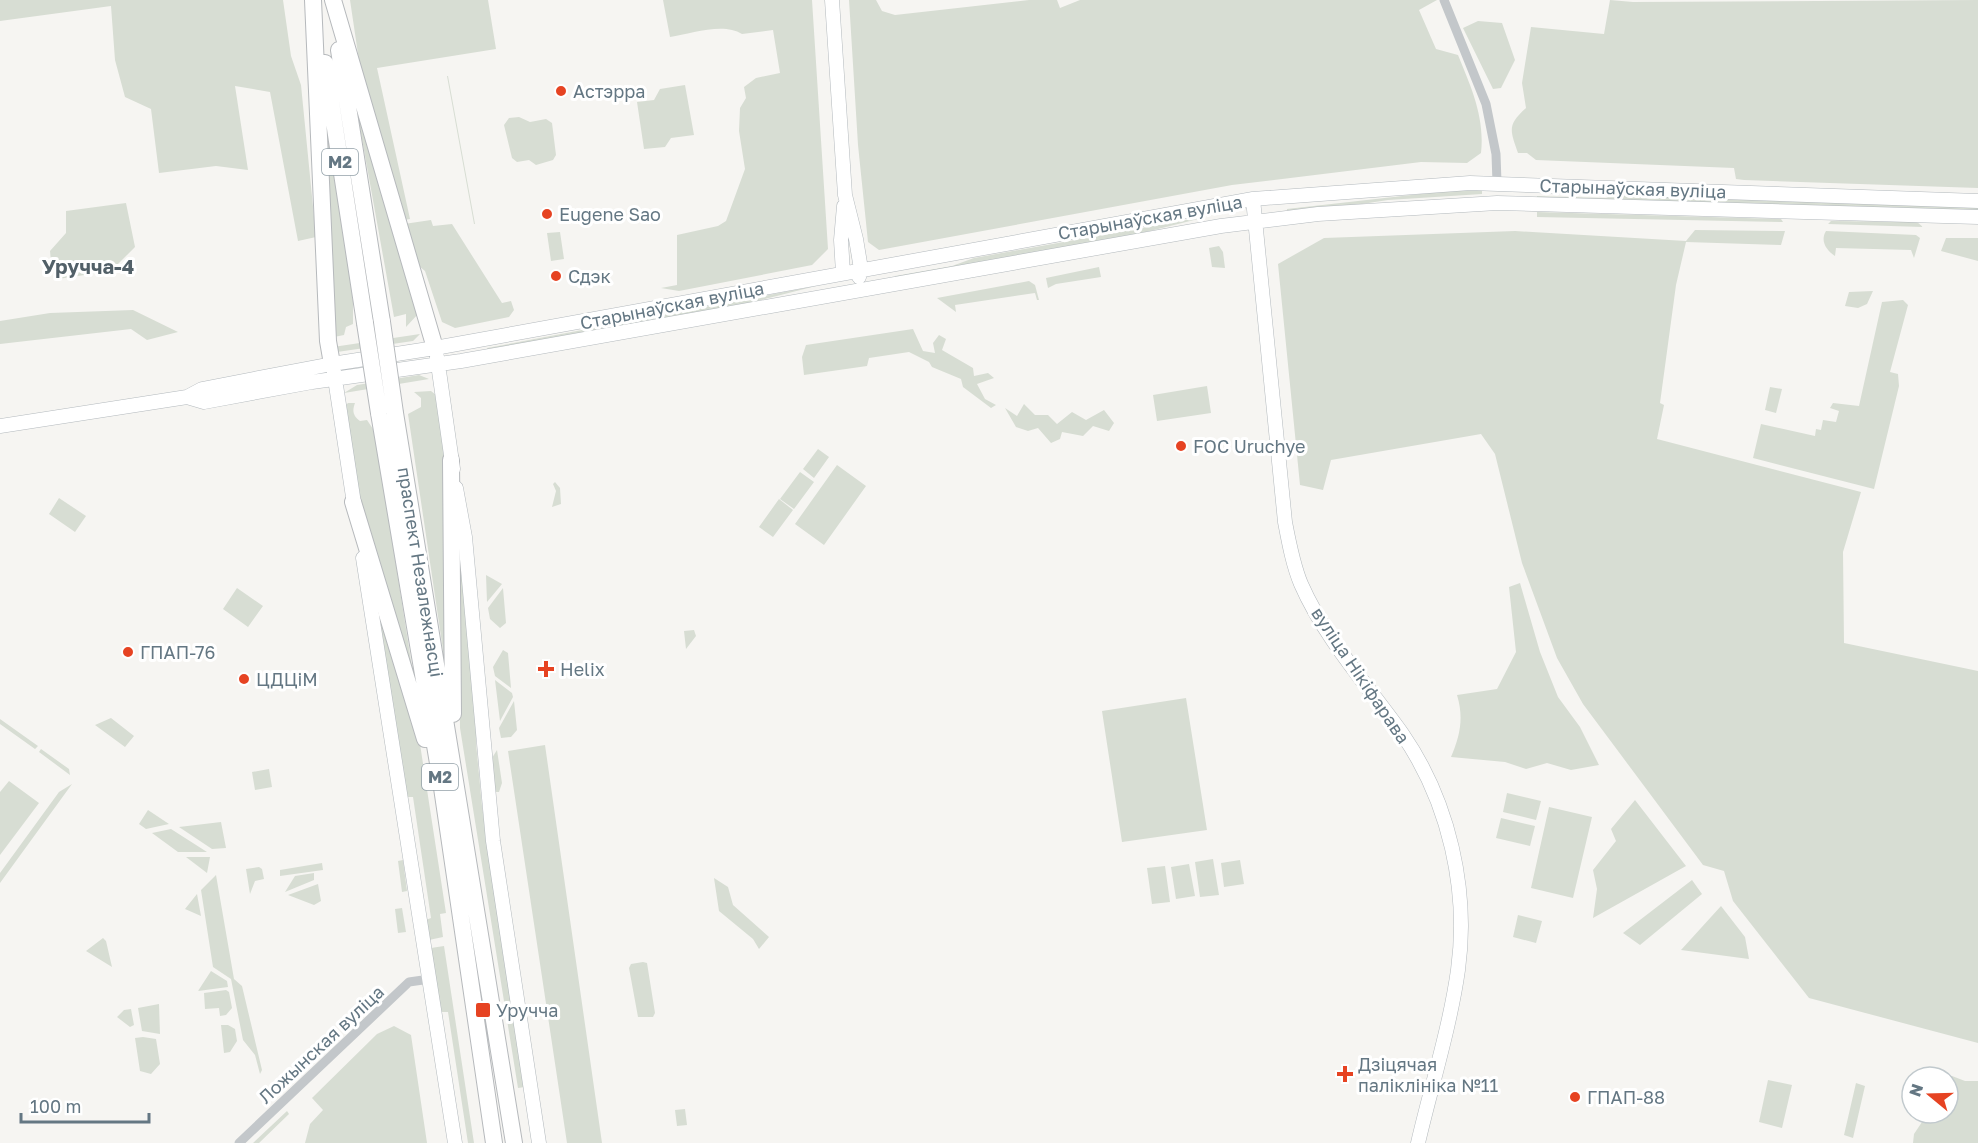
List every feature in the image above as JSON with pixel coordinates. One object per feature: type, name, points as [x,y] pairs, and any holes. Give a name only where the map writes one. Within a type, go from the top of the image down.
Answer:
[{"type":"highway","name":"праспект Незалежнасці","points":[[314,0],[374,323]]},
{"type":"highway","points":[[314,0],[328,329],[333,371]]},
{"type":"highway","name":"праспект Незалежнасці","points":[[332,0],[387,413],[448,781],[514,1143]]},
{"type":"highway","points":[[332,0],[437,356]]},
{"type":"highway","points":[[448,781],[451,459]]},
{"type":"highway","points":[[353,502],[411,693],[448,781]]},
{"type":"highway","name":"праспект Незалежнасці","points":[[448,781],[494,1143]]},
{"type":"main road","points":[[832,0],[845,195],[861,269],[856,291]]},
{"type":"main road","name":"Старынаўская вуліца","points":[[437,356],[861,269],[1252,199],[1497,183],[1978,201]]},
{"type":"main road","points":[[1497,183],[1497,203]]},
{"type":"main road","points":[[845,195],[841,240],[843,273],[856,291]]},
{"type":"main road","name":"вуліца Нікіфарава","points":[[1252,199],[1281,491],[1292,556],[1301,583],[1317,612],[1417,758],[1437,799],[1450,839],[1458,882],[1458,969],[1418,1143]]},
{"type":"main road","name":"Старынаўская вуліца","points":[[0,426],[187,397],[202,389],[437,356],[856,291],[1255,222],[1318,214],[1497,203],[1978,217]]},
{"type":"main road","points":[[437,356],[451,459],[465,537],[493,841],[540,1143]]},
{"type":"main road","points":[[333,371],[455,1143]]},
{"type":"street","points":[[1444,0],[1486,104],[1496,154],[1497,183]]},
{"type":"street","name":"Ложынская вуліца","points":[[239,1143],[409,982],[430,979]]},
{"type":"shaded area","points":[[0,0],[283,0],[291,56],[301,85],[316,237],[298,241],[270,92],[235,86],[248,170],[216,166],[159,173],[151,109],[125,97],[115,60],[111,6],[0,21]]},
{"type":"shaded area","points":[[350,0],[488,0],[496,49],[377,68],[410,219],[404,220],[361,74]]},
{"type":"shaded area","points":[[663,0],[812,0],[828,249],[812,265],[679,291],[661,288],[677,285],[677,235],[718,226],[726,221],[745,169],[739,131],[740,108],[746,98],[744,87],[756,78],[780,73],[773,30],[742,34],[726,29],[716,29],[670,37]]},
{"type":"shaded area","points":[[849,0],[876,0],[882,11],[895,15],[1029,0],[1057,0],[1060,8],[1080,0],[1437,0],[1419,10],[1436,49],[1458,55],[1479,115],[1481,153],[1467,163],[1421,162],[1232,185],[879,250],[868,242],[858,145]]},
{"type":"shaded area","points":[[1610,0],[1633,2],[1978,0],[1978,188],[1744,180],[1736,179],[1734,168],[1536,160],[1527,153],[1518,153],[1512,128],[1516,119],[1526,108],[1522,83],[1531,27],[1604,34]]},
{"type":"shaded area","points":[[1478,21],[1502,23],[1515,60],[1501,88],[1493,89],[1463,28]]},
{"type":"shaded area","points":[[448,76],[475,224],[474,224]]},
{"type":"shaded area","points":[[685,85],[694,135],[671,138],[665,147],[644,149],[637,102],[654,100],[660,89]]},
{"type":"shaded area","points":[[353,89],[418,314],[406,327],[406,314],[394,317]]},
{"type":"shaded area","points":[[327,113],[353,301],[353,324],[346,327],[344,335],[334,337]]},
{"type":"shaded area","points":[[519,117],[530,122],[546,119],[552,123],[556,155],[553,160],[536,165],[529,160],[517,162],[512,158],[504,125],[509,118]]},
{"type":"shaded area","points":[[1482,187],[1482,194],[1388,200],[1336,208],[1287,212],[1287,209]]},
{"type":"shaded area","points":[[1618,194],[1978,207],[1978,210],[1537,200],[1537,196],[1606,198]]},
{"type":"shaded area","points":[[126,203],[135,247],[111,271],[58,279],[52,272],[50,251],[66,233],[66,211]]},
{"type":"shaded area","points":[[1537,212],[1781,219],[1783,222],[1537,217]]},
{"type":"shaded area","points":[[1214,215],[1134,235],[895,278],[895,276],[952,266],[974,258]]},
{"type":"shaded area","points":[[431,220],[433,226],[452,224],[502,303],[511,301],[514,310],[509,317],[455,328],[442,322],[425,271],[414,262],[404,224]]},
{"type":"shaded area","points":[[1831,221],[1917,222],[1923,227],[1828,224]]},
{"type":"shaded area","points":[[1695,230],[1785,231],[1781,245],[1686,242],[1676,285],[1660,403],[1664,405],[1657,439],[1861,492],[1843,552],[1844,643],[1978,671],[1978,1043],[1809,998],[1733,901],[1724,871],[1703,865],[1583,704],[1557,658],[1522,563],[1495,454],[1481,434],[1331,460],[1323,490],[1300,485],[1278,264],[1324,238],[1515,231],[1686,241]]},
{"type":"shaded area","points":[[1826,231],[1916,235],[1920,238],[1914,258],[1911,250],[1836,248],[1835,256],[1825,245]]},
{"type":"shaded area","points":[[560,232],[564,259],[551,261],[547,233]]},
{"type":"shaded area","points":[[1946,238],[1978,238],[1978,261],[1941,251]]},
{"type":"shaded area","points":[[1219,246],[1223,252],[1225,268],[1212,267],[1209,248]]},
{"type":"shaded area","points":[[1099,267],[1101,277],[1056,284],[1048,288],[1046,278]]},
{"type":"shaded area","points":[[1029,281],[1035,285],[1039,300],[1035,293],[955,305],[956,312],[937,298]]},
{"type":"shaded area","points":[[816,286],[737,306],[488,351],[487,348]]},
{"type":"shaded area","points":[[1873,291],[1867,304],[1858,308],[1845,306],[1849,292]]},
{"type":"shaded area","points":[[1903,300],[1908,305],[1890,372],[1898,374],[1899,386],[1874,489],[1753,458],[1761,424],[1815,436],[1816,429],[1821,430],[1823,420],[1836,422],[1839,411],[1830,408],[1833,403],[1859,406],[1882,302]]},
{"type":"shaded area","points":[[133,310],[178,332],[147,340],[131,329],[0,344],[0,321],[50,313]]},
{"type":"shaded area","points":[[913,329],[923,351],[935,353],[933,343],[939,335],[946,339],[942,350],[973,368],[974,376],[988,373],[994,378],[977,384],[985,399],[996,405],[991,408],[963,387],[961,379],[932,367],[929,362],[909,352],[869,358],[867,366],[804,375],[802,357],[806,345]]},
{"type":"shaded area","points":[[420,334],[413,341],[337,352],[333,347]]},
{"type":"shaded area","points":[[419,375],[429,379],[344,393],[357,385]]},
{"type":"shaded area","points":[[1207,386],[1211,413],[1157,421],[1153,395]]},
{"type":"shaded area","points":[[1770,387],[1782,389],[1776,413],[1765,410]]},
{"type":"shaded area","points":[[431,391],[436,395],[444,449],[447,677],[408,414],[421,407],[421,398],[414,392]]},
{"type":"shaded area","points":[[355,403],[353,411],[356,417],[360,421],[367,420],[375,432],[418,705],[360,510],[346,405]]},
{"type":"shaded area","points":[[1024,404],[1035,415],[1048,415],[1057,424],[1072,412],[1086,420],[1104,410],[1114,423],[1109,431],[1093,426],[1083,436],[1062,432],[1060,439],[1051,443],[1038,428],[1028,431],[1016,427],[1005,408],[1017,416]]},
{"type":"shaded area","points":[[818,449],[829,457],[814,478],[803,469]]},
{"type":"shaded area","points":[[837,465],[866,486],[824,545],[795,524]]},
{"type":"shaded area","points":[[800,472],[814,482],[794,509],[780,499]]},
{"type":"shaded area","points":[[555,482],[560,488],[561,504],[552,507],[556,491],[553,484]]},
{"type":"shaded area","points":[[59,498],[86,516],[75,532],[49,514]]},
{"type":"shaded area","points":[[779,499],[793,510],[773,537],[759,527]]},
{"type":"shaded area","points":[[458,524],[477,720],[476,743],[482,806],[525,1087],[518,1088],[460,728]]},
{"type":"shaded area","points":[[486,575],[502,584],[487,602]]},
{"type":"shaded area","points":[[369,579],[420,744],[446,913],[440,914],[443,937],[429,940],[426,920],[431,918],[413,797],[407,797]]},
{"type":"shaded area","points":[[1520,583],[1540,652],[1558,697],[1580,727],[1599,765],[1571,770],[1547,763],[1526,769],[1505,762],[1451,757],[1460,727],[1457,695],[1497,689],[1516,652],[1509,587]]},
{"type":"shaded area","points":[[237,588],[263,606],[248,627],[223,609]]},
{"type":"shaded area","points":[[503,588],[506,623],[500,628],[490,619],[488,608]]},
{"type":"shaded area","points":[[694,630],[696,636],[686,649],[684,631]]},
{"type":"shaded area","points":[[503,650],[508,653],[511,688],[495,676],[493,667]]},
{"type":"shaded area","points":[[495,680],[512,693],[513,697],[500,721]]},
{"type":"shaded area","points":[[1186,698],[1207,830],[1122,842],[1102,711]]},
{"type":"shaded area","points":[[514,701],[517,730],[511,737],[501,738],[499,728]]},
{"type":"shaded area","points":[[111,718],[134,736],[125,747],[95,725]]},
{"type":"shaded area","points":[[0,719],[38,746],[35,749],[0,724]]},
{"type":"shaded area","points":[[545,745],[602,1143],[567,1143],[508,751]]},
{"type":"shaded area","points":[[41,749],[69,769],[70,775],[39,752]]},
{"type":"shaded area","points":[[497,750],[502,783],[499,792],[495,792],[492,758]]},
{"type":"shaded area","points":[[269,769],[272,787],[255,790],[252,772]]},
{"type":"shaded area","points":[[9,781],[39,803],[0,855],[0,792]]},
{"type":"shaded area","points":[[72,784],[0,883],[0,873],[59,792]]},
{"type":"shaded area","points":[[1507,793],[1541,801],[1536,820],[1503,812]]},
{"type":"shaded area","points":[[1635,800],[1686,866],[1593,918],[1597,889],[1593,870],[1616,841],[1611,829]]},
{"type":"shaded area","points":[[1549,807],[1592,817],[1573,898],[1531,888]]},
{"type":"shaded area","points":[[148,810],[169,824],[146,829],[139,824]]},
{"type":"shaded area","points":[[1501,818],[1535,826],[1530,846],[1496,838]]},
{"type":"shaded area","points":[[221,822],[226,848],[212,849],[179,827]]},
{"type":"shaded area","points":[[171,829],[207,852],[178,852],[152,833]]},
{"type":"shaded area","points":[[186,857],[210,857],[207,873]]},
{"type":"shaded area","points":[[1213,859],[1219,895],[1200,897],[1195,862]]},
{"type":"shaded area","points":[[403,860],[407,891],[402,892],[398,861]]},
{"type":"shaded area","points":[[1240,860],[1244,884],[1224,887],[1221,863]]},
{"type":"shaded area","points":[[322,863],[323,870],[280,876],[280,870]]},
{"type":"shaded area","points":[[1189,864],[1195,896],[1176,899],[1171,867]]},
{"type":"shaded area","points":[[1165,866],[1170,902],[1152,904],[1147,868]]},
{"type":"shaded area","points":[[259,867],[262,869],[264,879],[255,881],[250,894],[246,869]]},
{"type":"shaded area","points":[[314,873],[314,880],[285,892],[295,876]]},
{"type":"shaded area","points":[[216,875],[234,979],[242,986],[262,1070],[260,1074],[255,1055],[243,1040],[231,979],[213,967],[201,890]]},
{"type":"shaded area","points":[[714,878],[728,887],[733,905],[769,937],[759,949],[753,939],[719,911]]},
{"type":"shaded area","points":[[1692,880],[1702,894],[1640,945],[1623,933]]},
{"type":"shaded area","points":[[318,884],[321,901],[314,905],[288,895]]},
{"type":"shaded area","points":[[197,894],[201,916],[185,909]]},
{"type":"shaded area","points":[[1721,906],[1745,937],[1749,959],[1681,950]]},
{"type":"shaded area","points":[[402,908],[406,932],[398,933],[395,909]]},
{"type":"shaded area","points":[[1518,915],[1542,921],[1536,943],[1513,937]]},
{"type":"shaded area","points":[[103,938],[106,941],[112,967],[86,951]]},
{"type":"shaded area","points":[[444,946],[474,1143],[468,1143],[448,1012],[441,1012],[431,948]]},
{"type":"shaded area","points":[[647,963],[655,1013],[653,1017],[638,1017],[629,968],[631,964]]},
{"type":"shaded area","points":[[211,971],[227,981],[228,987],[198,991]]},
{"type":"shaded area","points":[[226,990],[229,992],[232,1008],[226,1015],[220,1016],[219,1008],[205,1009],[204,993]]},
{"type":"shaded area","points":[[159,1004],[160,1034],[142,1031],[138,1008]]},
{"type":"shaded area","points":[[131,1009],[134,1025],[130,1027],[117,1017],[124,1010]]},
{"type":"shaded area","points":[[221,1025],[228,1025],[235,1029],[237,1041],[230,1052],[224,1053]]},
{"type":"shaded area","points":[[394,1026],[411,1035],[427,1143],[305,1143],[310,1124],[323,1110],[312,1098],[377,1034]]},
{"type":"shaded area","points":[[135,1038],[156,1039],[160,1064],[151,1074],[140,1071]]},
{"type":"shaded area","points":[[1960,1079],[1978,1081],[1978,1143],[1913,1143],[1914,1134],[1920,1125],[1960,1125]]},
{"type":"shaded area","points":[[1768,1080],[1792,1085],[1782,1128],[1759,1122]]},
{"type":"shaded area","points":[[1856,1083],[1865,1086],[1853,1138],[1844,1135]]},
{"type":"shaded area","points":[[685,1109],[687,1125],[677,1126],[675,1110]]},
{"type":"shaded area","points":[[287,1111],[289,1114],[259,1143],[253,1143]]},
{"type":"place","name":"Астэрра","points":[[561,91]]},
{"type":"place","name":"Eugene Sao","points":[[547,214]]},
{"type":"place","name":"Сдэк","points":[[556,276]]},
{"type":"place","name":"FOC Uruchye","points":[[1181,446]]},
{"type":"place","name":"ГПАП-76","points":[[128,652]]},
{"type":"place","name":"Helix","points":[[546,669]]},
{"type":"place","name":"ЦДЦіМ","points":[[244,679]]},
{"type":"place","name":"Уручча","points":[[483,1010]]},
{"type":"place","name":"Дзіцячая паліклініка №11","points":[[1345,1074]]},
{"type":"place","name":"ГПАП-88","points":[[1575,1097]]},
{"type":"district","name":"Уручча-4","points":[[88,266]]}]
